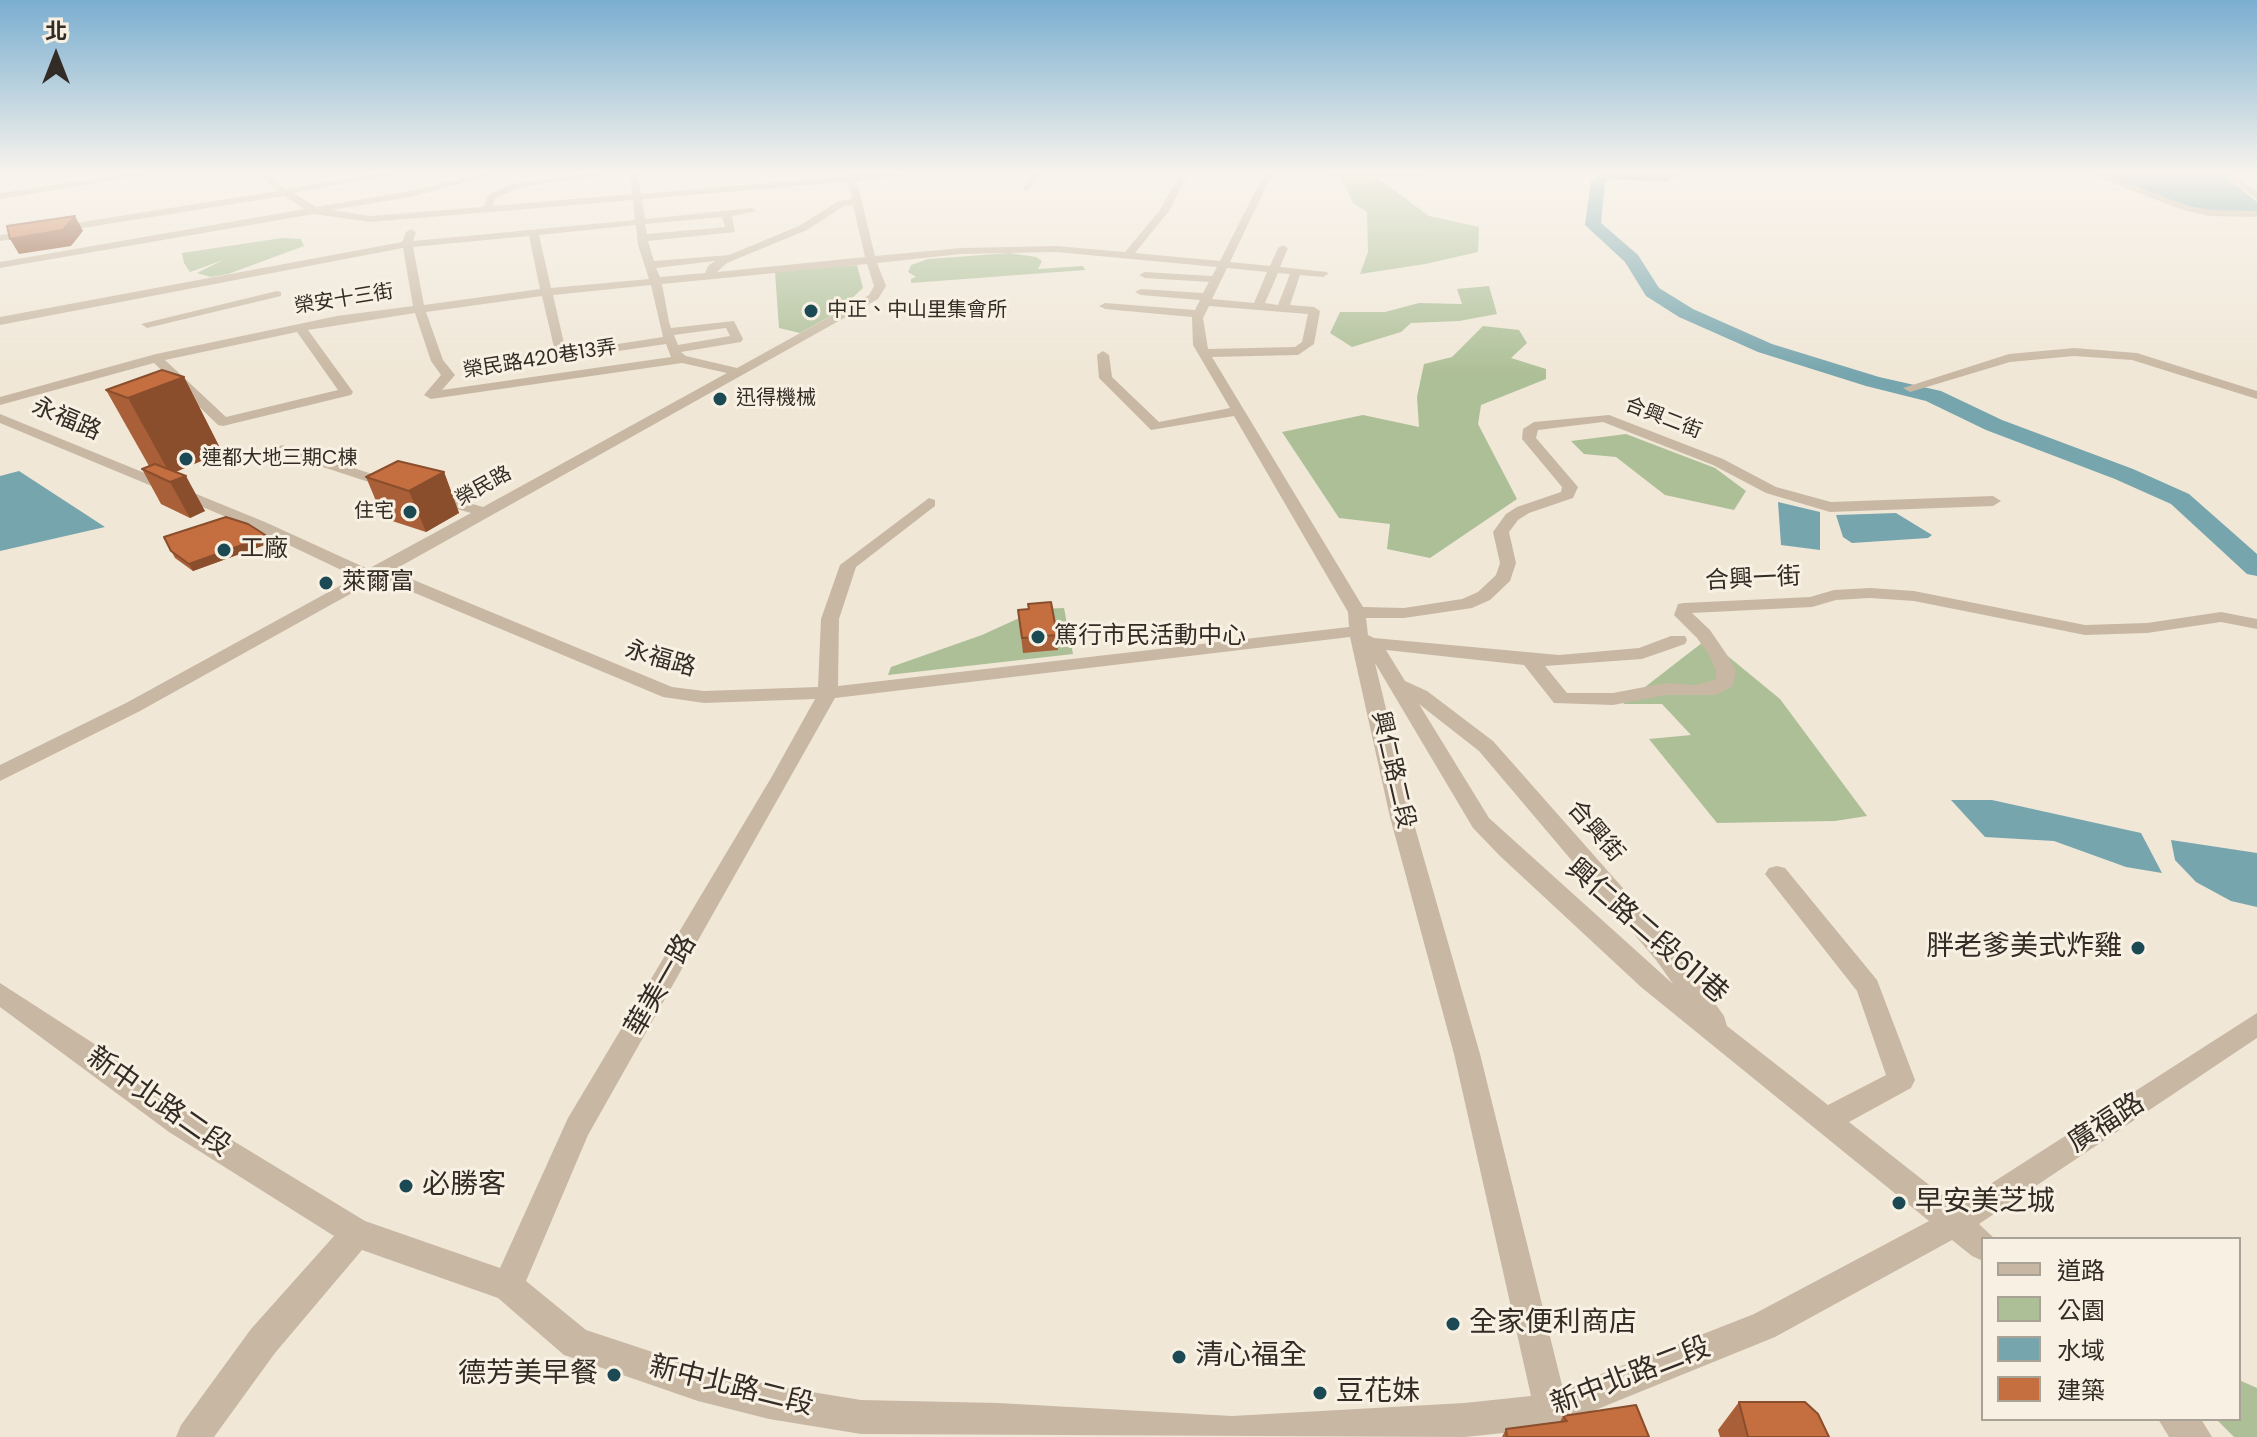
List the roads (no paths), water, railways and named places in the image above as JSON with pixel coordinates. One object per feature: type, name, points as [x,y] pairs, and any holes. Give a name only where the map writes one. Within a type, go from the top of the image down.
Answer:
[{"type":"street","points":[[0,263],[128,241]]},
{"type":"street","points":[[408,241],[419,308]]},
{"type":"street","points":[[0,321],[317,258],[438,241]]},
{"type":"street","points":[[535,241],[561,357],[671,340],[738,372]]},
{"type":"street","points":[[643,241],[671,340]]},
{"type":"street","points":[[710,277],[712,268],[769,241]]},
{"type":"street","name":"榮民路","points":[[0,774],[133,707],[874,297],[880,286],[866,241]]},
{"type":"street","points":[[1128,255],[1139,241]]},
{"type":"street","points":[[1105,306],[1199,314],[1234,241]]},
{"type":"street","points":[[700,246],[727,243]]},
{"type":"street","points":[[1258,306],[1283,248]]},
{"type":"street","name":"榮安十三街","points":[[0,401],[156,358],[300,327],[547,292],[871,260],[983,250],[1056,249],[1323,274]]},
{"type":"street","points":[[645,251],[659,250]]},
{"type":"street","points":[[650,265],[737,256]]},
{"type":"street","points":[[736,273],[737,256]]},
{"type":"street","points":[[1283,308],[1296,272]]},
{"type":"street","points":[[1145,275],[1215,279]]},
{"type":"street","points":[[1141,292],[1314,311],[1308,344],[1298,351],[1204,353]]},
{"type":"street","points":[[57,294],[59,310]]},
{"type":"street","points":[[147,324],[277,294]]},
{"type":"street","points":[[193,297],[208,310]]},
{"type":"street","name":"榮民路420巷13弄","points":[[419,308],[437,361],[448,375],[431,395],[473,391],[671,340]]},
{"type":"street","name":"興仁路二段","points":[[1199,314],[1197,331],[1204,353],[1361,629],[1401,817],[1467,1054],[1551,1411]]},
{"type":"street","points":[[156,358],[223,422],[346,392],[300,327]]},
{"type":"street","points":[[1910,388],[2009,358],[2074,352],[2133,356],[2257,395]]},
{"type":"street","points":[[1103,355],[1106,378],[1156,427],[1236,411]]},
{"type":"street","name":"永福路","points":[[0,418],[259,525],[368,576],[378,571],[647,686],[670,693],[704,697],[828,693],[1361,629]]},
{"type":"street","name":"合興二街","points":[[1361,629],[1404,613],[1466,604],[1484,596],[1504,577],[1508,563],[1501,532],[1512,517],[1523,510],[1568,495],[1570,487],[1529,439],[1528,432],[1534,426],[1604,418],[1718,462],[1771,490],[1830,507],[1993,501]]},
{"type":"street","points":[[282,449],[321,459],[410,492],[485,512]]},
{"type":"street","points":[[828,693],[830,619],[848,565],[929,503]]},
{"type":"street","name":"合興一街","points":[[1530,660],[1561,699],[1613,699],[1666,689],[1716,689],[1726,682],[1726,670],[1704,634],[1683,615],[1684,608],[1812,602],[1834,595],[1870,593],[1914,596],[2085,630],[2147,628],[2221,617],[2257,624]]},
{"type":"street","points":[[1361,629],[1530,660],[1559,661],[1642,653],[1678,640]]},
{"type":"street","name":"興仁路二段611巷","points":[[1361,629],[1481,823],[1650,980],[1981,1244]]},
{"type":"street","name":"合興街","points":[[1398,685],[1420,695],[1486,746],[1665,953],[1727,1040]]},
{"type":"street","name":"華美一路","points":[[508,1286],[537,1214],[578,1127],[775,792],[828,693]]},
{"type":"street","points":[[1777,874],[1868,987],[1901,1080],[1827,1120]]},
{"type":"street","name":"新中北路二段","points":[[0,993],[84,1051],[179,1123],[356,1233],[508,1286],[576,1343],[698,1384],[769,1402],[861,1417],[997,1429],[1232,1433],[1465,1428],[1551,1411],[1764,1326],[1955,1223]]},
{"type":"street","name":"廣福路","points":[[1955,1223],[2257,1024]]},
{"type":"street","points":[[193,1437],[263,1341],[356,1233]]},
{"type":"street","points":[[2177,1421],[2195,1437]]},
{"type":"water","points":[[19,471],[105,527],[0,551],[0,476]]},
{"type":"water","points":[[1778,502],[1820,512],[1820,550],[1781,545]]},
{"type":"water","points":[[1896,513],[1932,535],[1928,538],[1852,543],[1843,537],[1836,515]]},
{"type":"water","points":[[1951,800],[1992,800],[2141,833],[2162,873],[2126,867],[2054,841],[1985,837]]},
{"type":"water","points":[[2171,840],[2257,853],[2257,907],[2231,901],[2196,882],[2175,860]]},
{"type":"waterway","points":[[1612,241],[1632,259],[1652,292],[1686,313],[1765,348],[1873,382],[1933,396],[1994,425],[2124,474],[2180,499],[2257,568]]},
{"type":"place","name":"中正、中山里集會所","points":[[811,311]]},
{"type":"place","name":"迅得機械","points":[[720,399]]},
{"type":"place","name":"連都大地三期C棟","points":[[186,459]]},
{"type":"place","name":"住宅","points":[[410,512]]},
{"type":"place","name":"工廠","points":[[224,550]]},
{"type":"place","name":"萊爾富","points":[[326,583]]},
{"type":"place","name":"篤行市民活動中心","points":[[1038,637]]},
{"type":"place","name":"胖老爹美式炸雞","points":[[2138,948]]},
{"type":"place","name":"必勝客","points":[[406,1186]]},
{"type":"place","name":"早安美芝城","points":[[1899,1203]]},
{"type":"place","name":"全家便利商店","points":[[1453,1324]]},
{"type":"place","name":"清心福全","points":[[1179,1357]]},
{"type":"place","name":"德芳美早餐","points":[[614,1375]]},
{"type":"place","name":"豆花妹","points":[[1320,1393]]}]
